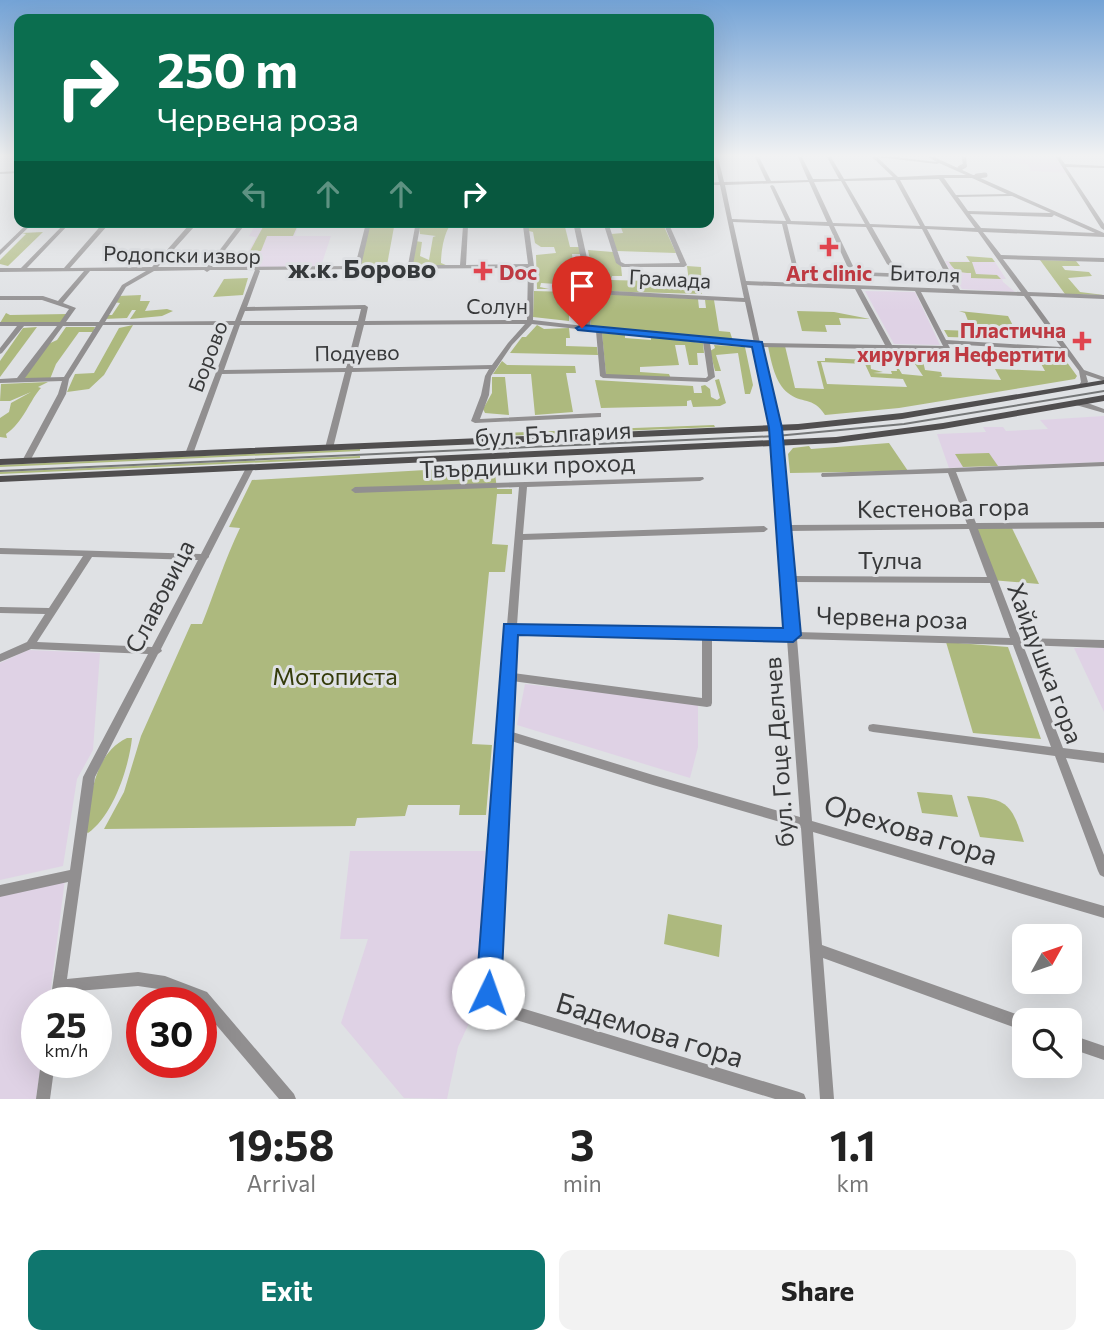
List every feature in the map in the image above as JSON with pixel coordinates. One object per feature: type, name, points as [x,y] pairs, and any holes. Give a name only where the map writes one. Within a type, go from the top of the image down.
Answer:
[{"type":"main road","name":"бул. България","points":[[0,462],[776,428],[902,416],[1104,381]]},
{"type":"main road","name":"бул. България","points":[[0,479],[836,440],[943,426],[1104,398]]},
{"type":"street","name":"бул. Гоце Делчев","points":[[728,208],[776,428],[827,1099]]},
{"type":"street","points":[[780,208],[786,222],[796,272],[950,277]]},
{"type":"street","points":[[824,208],[850,266]]},
{"type":"street","points":[[859,208],[890,264]]},
{"type":"street","points":[[913,208],[958,292]]},
{"type":"street","points":[[963,208],[1082,371],[1085,382],[1081,386]]},
{"type":"street","points":[[1046,208],[1104,235]]},
{"type":"street","points":[[1059,208],[1104,228]]},
{"type":"street","points":[[1091,208],[1104,228]]},
{"type":"street","points":[[966,212],[1052,215]]},
{"type":"street","points":[[730,219],[1104,235]]},
{"type":"street","points":[[1083,219],[1099,220]]},
{"type":"street","points":[[0,253],[26,228]]},
{"type":"street","points":[[22,270],[63,228]]},
{"type":"street","points":[[66,269],[102,228]]},
{"type":"street","points":[[26,461],[63,393],[66,379],[98,324],[127,284],[153,269],[190,228]]},
{"type":"street","points":[[207,270],[238,228]]},
{"type":"street","points":[[357,269],[365,228]]},
{"type":"street","points":[[410,268],[417,228]]},
{"type":"street","points":[[463,267],[466,228]]},
{"type":"street","points":[[526,228],[531,266],[530,322],[488,376],[485,395],[475,421],[598,415]]},
{"type":"street","points":[[577,228],[591,292],[587,328]]},
{"type":"street","points":[[607,228],[619,263],[684,265],[668,228]]},
{"type":"street","points":[[999,257],[1104,261]]},
{"type":"street","name":"Родопски извор","points":[[0,270],[257,271],[531,266]]},
{"type":"street","points":[[60,302],[89,269]]},
{"type":"street","name":"Борово","points":[[189,454],[257,271]]},
{"type":"street","points":[[919,276],[926,290]]},
{"type":"street","name":"Битоля","points":[[744,283],[1104,297]]},
{"type":"street","points":[[857,288],[889,346]]},
{"type":"street","points":[[917,290],[943,342]]},
{"type":"street","name":"Грамада","points":[[591,292],[748,300]]},
{"type":"street","points":[[0,298],[30,297],[60,302],[73,308],[19,381]]},
{"type":"street","points":[[243,309],[365,307],[329,447]]},
{"type":"street","name":"Солун","points":[[0,324],[530,322],[758,344],[947,348],[943,342]]},
{"type":"street","points":[[0,352],[22,324]]},
{"type":"street","points":[[599,330],[603,376],[707,380],[712,377],[706,341]]},
{"type":"street","name":"Солун","points":[[943,342],[1065,349]]},
{"type":"street","name":"Подуево","points":[[220,372],[495,367]]},
{"type":"street","points":[[1082,371],[1104,381]]},
{"type":"street","points":[[0,381],[66,379]]},
{"type":"street","points":[[1079,403],[1104,411]]},
{"type":"street","points":[[825,475],[1104,464]]},
{"type":"street","name":"Славовица","points":[[75,875],[89,777],[250,468]]},
{"type":"street","name":"Хайдушка гора","points":[[951,470],[1104,871]]},
{"type":"street","name":"Твърдишки проход","points":[[355,490],[700,480]]},
{"type":"street","points":[[503,734],[523,485]]},
{"type":"street","name":"Кестенова гора","points":[[783,528],[1104,525]]},
{"type":"street","points":[[518,537],[764,529]]},
{"type":"street","points":[[0,551],[205,557]]},
{"type":"street","points":[[30,645],[89,554]]},
{"type":"street","name":"Тулча","points":[[788,579],[991,580]]},
{"type":"street","points":[[0,610],[52,611]]},
{"type":"street","name":"Червена роза","points":[[510,628],[1104,644]]},
{"type":"street","points":[[507,676],[707,703],[707,633]]},
{"type":"street","points":[[0,658],[30,645],[157,651]]},
{"type":"street","points":[[873,728],[1104,758]]},
{"type":"street","name":"Орехова гора","points":[[503,734],[622,773],[806,823],[1104,912]]},
{"type":"street","name":"Бадемова гора","points":[[503,734],[488,1005],[799,1099]]},
{"type":"street","points":[[0,891],[75,875],[59,986],[138,979],[166,983],[202,997],[289,1099]]},
{"type":"street","points":[[816,949],[1012,1020]]},
{"type":"street","points":[[1082,1045],[1104,1053]]},
{"type":"street","points":[[43,1099],[46,1078]]},
{"type":"shaded area","points":[[253,228],[298,228],[295,236],[331,236],[321,266],[240,268],[256,237],[249,236]]},
{"type":"shaded area","points":[[945,261],[995,262],[1006,279],[1002,279],[1003,282],[1015,292],[962,289]]},
{"type":"shaded area","points":[[865,291],[915,292],[940,345],[894,344]]},
{"type":"shaded area","points":[[1104,416],[1104,462],[949,468],[937,434],[986,432],[983,427],[1003,427],[1006,431],[1048,429],[1040,420]]},
{"type":"shaded area","points":[[1074,648],[1104,648],[1104,712]]},
{"type":"shaded area","points":[[28,650],[100,653],[93,750],[77,779],[63,866],[0,880],[0,663]]},
{"type":"shaded area","points":[[525,684],[698,703],[698,747],[690,778],[517,725]]},
{"type":"shaded area","points":[[350,851],[485,851],[477,1006],[458,1047],[447,1099],[404,1098],[341,1023],[368,939],[340,939]]},
{"type":"shaded area","points":[[65,879],[51,987],[21,987],[21,1078],[39,1078],[36,1099],[0,1099],[0,894]]},
{"type":"green space","points":[[262,228],[297,228],[293,236],[267,236],[261,251],[250,251]]},
{"type":"green space","points":[[369,228],[394,228],[387,265],[359,265]]},
{"type":"green space","points":[[419,228],[449,228],[441,263],[448,266],[414,266],[411,263],[415,241],[422,242],[420,256],[429,260],[433,237],[436,236],[420,234]]},
{"type":"green space","points":[[528,228],[565,228],[570,247],[580,247],[582,254],[572,254],[575,282],[585,282],[588,289],[541,283],[540,287],[549,289],[537,289],[536,255],[556,253],[554,247],[541,247],[535,243],[533,232]]},
{"type":"green space","points":[[621,228],[665,228],[676,253],[617,251],[611,234],[623,233]]},
{"type":"green space","points":[[43,232],[8,266],[0,264],[0,260],[26,234],[22,233]]},
{"type":"green space","points":[[588,250],[613,252],[621,266],[622,276],[612,276],[611,280],[689,282],[687,266],[701,267],[702,294],[596,291]]},
{"type":"green space","points":[[966,256],[992,258],[995,262],[972,262],[976,274],[997,275],[1001,279],[971,278],[971,273],[958,271],[949,262],[970,262]]},
{"type":"green space","points":[[1040,260],[1076,261],[1080,266],[1062,266],[1065,270],[1089,272],[1092,276],[1068,278],[1080,292],[1104,295],[1065,294]]},
{"type":"green space","points":[[248,278],[243,295],[213,297],[224,279]]},
{"type":"green space","points":[[534,291],[569,292],[569,321],[533,317]]},
{"type":"green space","points":[[594,293],[698,299],[699,308],[706,308],[705,300],[714,300],[719,331],[730,332],[733,341],[590,327]]},
{"type":"green space","points":[[141,295],[140,301],[150,301],[145,311],[173,311],[162,316],[130,319],[136,310],[132,310],[127,318],[104,319],[106,315],[112,315],[120,303],[114,302],[118,296]]},
{"type":"green space","points":[[797,311],[834,312],[870,319],[839,318],[841,325],[825,325],[827,332],[802,331]]},
{"type":"green space","points":[[959,311],[1008,316],[1020,339],[948,337],[944,330],[972,331],[965,313]]},
{"type":"green space","points":[[6,313],[67,314],[60,323],[0,323]]},
{"type":"green space","points":[[133,325],[104,375],[89,389],[67,392],[75,374],[94,373],[119,328]]},
{"type":"green space","points":[[537,325],[544,329],[569,328],[570,338],[566,338],[566,346],[597,347],[598,355],[510,353],[522,337],[526,337]]},
{"type":"green space","points":[[37,327],[0,377],[0,361],[23,328]]},
{"type":"green space","points":[[66,327],[95,327],[93,332],[79,332],[56,364],[50,379],[19,380],[46,345],[57,340]]},
{"type":"green space","points":[[602,333],[625,335],[625,338],[651,340],[651,337],[703,343],[704,353],[697,353],[698,365],[689,365],[685,345],[675,345],[679,365],[640,367],[640,372],[669,374],[671,379],[606,375]]},
{"type":"green space","points":[[714,345],[745,347],[753,385],[750,394],[745,394],[738,353],[716,355],[721,371],[715,371],[710,351],[715,348]]},
{"type":"green space","points":[[768,346],[785,346],[795,388],[824,389],[817,361],[825,361],[825,358],[870,360],[871,369],[883,372],[873,373],[892,374],[891,371],[897,371],[896,364],[902,374],[923,376],[905,349],[930,351],[921,352],[925,370],[941,372],[942,376],[939,377],[1001,380],[995,369],[1045,371],[1039,360],[1060,361],[1055,353],[1046,349],[1058,350],[1077,376],[1075,379],[899,408],[825,415],[816,405],[793,396],[784,389],[774,371]],"holes":[[[821,362],[865,364],[871,377],[903,379],[907,387],[827,384]]]},
{"type":"green space","points":[[502,361],[507,365],[575,366],[576,373],[566,373],[573,412],[535,415],[531,374],[493,374]]},
{"type":"green space","points":[[492,377],[505,377],[509,415],[485,413],[483,409],[492,393]]},
{"type":"green space","points":[[719,379],[726,403],[720,406],[693,407],[691,400],[687,401],[687,406],[601,408],[595,380],[693,386],[694,393],[702,393],[701,386],[705,385],[710,389],[711,397],[717,400],[720,398],[715,380]]},
{"type":"green space","points":[[48,382],[38,387],[41,388],[17,424],[6,434],[7,438],[0,437],[0,418],[9,412],[11,403],[31,392],[10,401],[0,401],[1,384]]},
{"type":"green space","points":[[715,427],[478,437],[478,434]]},
{"type":"green space","points":[[889,443],[908,471],[790,473],[788,454],[793,448]]},
{"type":"green space","points":[[360,451],[0,467],[0,465]]},
{"type":"green space","points":[[989,453],[998,466],[963,467],[955,454]]},
{"type":"green space","points":[[360,458],[0,474],[0,472]]},
{"type":"green space","name":"Мотописта","points":[[494,466],[497,489],[512,489],[512,494],[497,494],[492,544],[508,545],[505,572],[489,572],[472,744],[492,745],[486,815],[459,815],[460,805],[408,805],[405,816],[357,818],[355,826],[104,829],[124,792],[141,736],[191,624],[202,624],[240,528],[229,527],[252,480]]},
{"type":"green space","points":[[1011,526],[1039,584],[991,580],[973,527]]},
{"type":"green space","points":[[946,642],[1008,647],[1041,739],[973,733]]},
{"type":"green space","points":[[132,738],[130,750],[118,790],[105,815],[88,833],[85,831],[89,805],[100,766],[116,745]]},
{"type":"green space","points":[[917,792],[952,795],[958,817],[922,813]]},
{"type":"green space","points":[[967,796],[991,799],[1006,806],[1015,819],[1024,842],[980,837]]},
{"type":"green space","points":[[668,914],[722,925],[719,957],[664,944]]},
{"type":"tram line","points":[[0,471],[776,436],[904,424],[1104,391]]},
{"type":"place","name":"Art clinic","points":[[829,247]]},
{"type":"place","name":"Doc","points":[[483,271]]},
{"type":"place","name":"Пластична хирургия Нефертити","points":[[1082,341]]},
{"type":"district","name":"ж.к. Борово","points":[[362,267]]},
{"type":"route","points":[[488,993],[510,628],[793,635],[776,428],[758,344],[582,328]]}]
